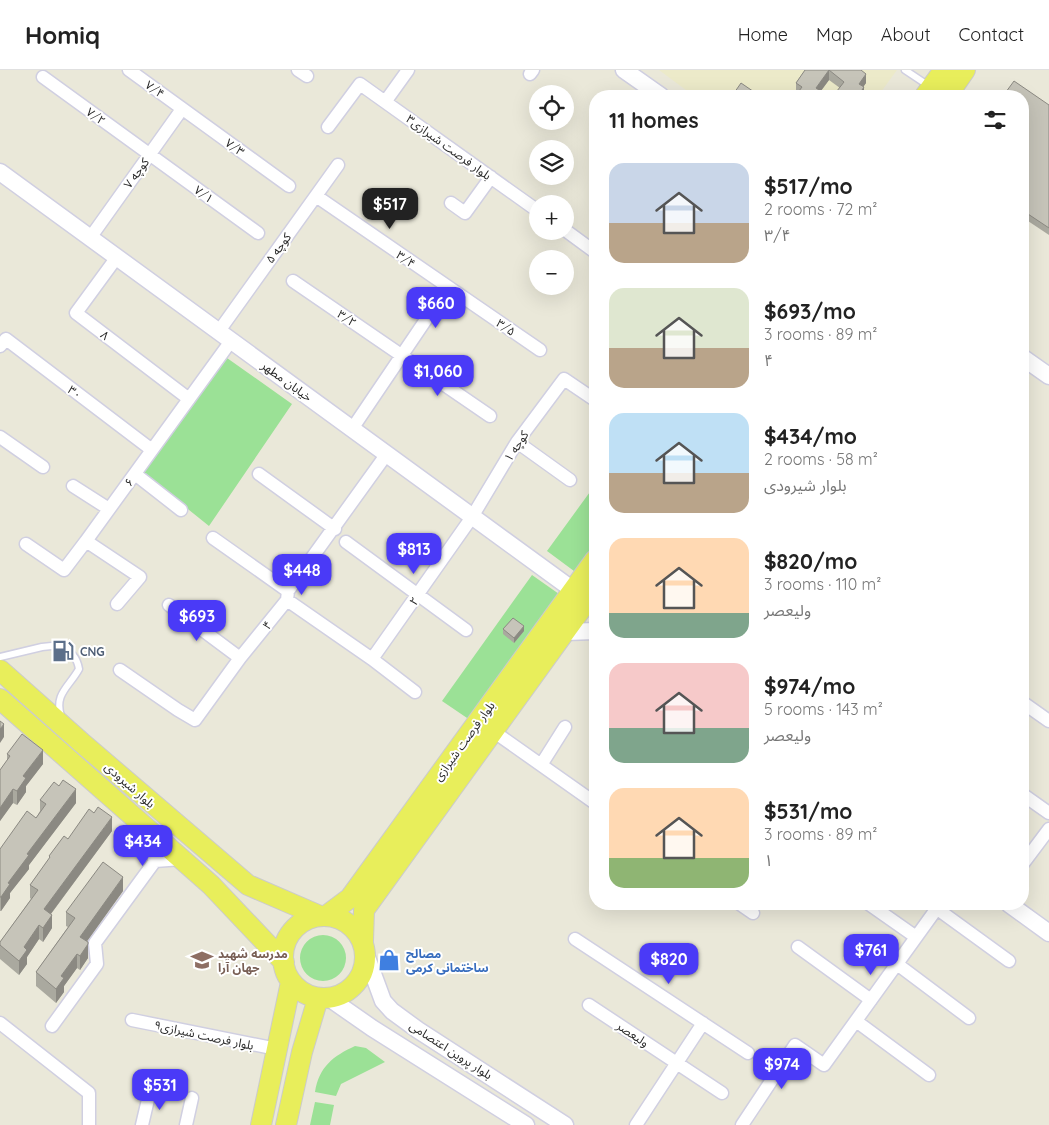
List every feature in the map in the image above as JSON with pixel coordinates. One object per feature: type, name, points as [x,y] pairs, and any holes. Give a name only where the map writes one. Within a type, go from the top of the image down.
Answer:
[{"type":"main road","points":[[936,90],[944,70]]},
{"type":"main road","points":[[939,90],[965,70]]},
{"type":"main road","name":"بلوار فرصت شیرازی","points":[[323,916],[350,898],[589,568]]},
{"type":"main road","name":"بلوار فرصت شیرازی","points":[[364,946],[364,910],[589,599]]},
{"type":"main road","name":"بلوار شیرودی","points":[[0,670],[248,885],[323,916]]},
{"type":"main road","name":"بلوار شیرودی","points":[[0,699],[211,885],[284,962]]},
{"type":"main road","points":[[323,916],[340,919],[350,924],[357,932],[364,946],[365,964],[361,976],[343,994],[323,998],[303,992],[291,982],[286,972],[284,962],[285,946],[292,932],[309,919],[323,916]]},
{"type":"main road","points":[[261,1125],[291,982]]},
{"type":"main road","points":[[286,1125],[308,1033],[323,998]]},
{"type":"main road","points":[[282,1029],[288,1024],[296,1024],[303,1027],[308,1033]]},
{"type":"street","name":"۷/۴","points":[[128,70],[182,109]]},
{"type":"street","points":[[385,102],[408,70]]},
{"type":"street","points":[[624,70],[652,90]]},
{"type":"street","name":"۷/۲","points":[[42,77],[150,154]]},
{"type":"street","name":"۳بلوار فرصت شیرازی","points":[[328,128],[360,84],[529,204]]},
{"type":"street","name":"کوچه ۷","points":[[90,238],[182,109]]},
{"type":"street","name":"۷/۳","points":[[182,109],[289,186]]},
{"type":"street","name":"۷/۱","points":[[150,154],[258,233]]},
{"type":"street","name":"کوچه ۵","points":[[225,336],[338,165]]},
{"type":"street","name":"خیابان مطهر","points":[[0,172],[573,590]]},
{"type":"street","points":[[451,203],[465,213],[491,177]]},
{"type":"street","name":"۳/۴","points":[[316,196],[448,287]]},
{"type":"street","points":[[574,237],[589,248]]},
{"type":"street","name":"۸","points":[[117,257],[76,313],[189,399]]},
{"type":"street","name":"۳/۲","points":[[292,281],[490,416]]},
{"type":"street","points":[[352,429],[448,287]]},
{"type":"street","name":"۳/۵","points":[[448,287],[540,350]]},
{"type":"street","name":"۶","points":[[26,544],[64,570],[189,399],[225,336]]},
{"type":"street","name":"۳۰","points":[[0,346],[6,339],[152,450]]},
{"type":"street","points":[[1029,362],[1049,376]]},
{"type":"street","name":"کوچه ۱","points":[[472,517],[517,442],[564,379],[589,396]]},
{"type":"street","points":[[0,438],[43,467]]},
{"type":"street","points":[[517,442],[570,480]]},
{"type":"street","name":"۴","points":[[120,670],[195,720],[287,596],[386,455]]},
{"type":"street","points":[[135,474],[180,510]]},
{"type":"street","points":[[260,474],[335,529]]},
{"type":"street","points":[[73,486],[109,509]]},
{"type":"street","name":"۲","points":[[372,659],[472,517]]},
{"type":"street","points":[[213,538],[415,692]]},
{"type":"street","points":[[86,541],[140,577],[117,604]]},
{"type":"street","points":[[346,542],[466,630]]},
{"type":"street","points":[[169,605],[240,658]]},
{"type":"street","points":[[566,632],[589,631]]},
{"type":"street","points":[[1029,707],[1049,721]]},
{"type":"street","points":[[541,765],[565,727]]},
{"type":"street","points":[[492,731],[589,799]]},
{"type":"street","points":[[1029,799],[1049,813]]},
{"type":"street","points":[[141,823],[155,860]]},
{"type":"street","points":[[1029,856],[1049,829]]},
{"type":"street","points":[[155,860],[182,859]]},
{"type":"street","points":[[52,1026],[97,964],[95,943],[155,860]]},
{"type":"street","points":[[749,910],[753,913]]},
{"type":"street","points":[[877,910],[916,938]]},
{"type":"street","points":[[742,1125],[795,1045],[824,1065],[935,910]]},
{"type":"street","points":[[943,910],[1009,961]]},
{"type":"street","points":[[1017,910],[1049,933]]},
{"type":"street","points":[[575,939],[748,1053]]},
{"type":"street","name":"بلوار پروین اعتصامی","points":[[364,946],[382,1001],[392,1011],[418,1030],[566,1125]]},
{"type":"street","points":[[798,947],[871,1000]]},
{"type":"street","points":[[897,964],[969,1018]]},
{"type":"street","name":"بلوار پروین اعتصامی","points":[[323,998],[526,1125]]},
{"type":"street","name":"ولیعصر","points":[[589,1004],[722,1093]]},
{"type":"street","points":[[372,1028],[374,1017],[377,1013],[387,1010],[392,1011]]},
{"type":"street","name":"۹بلوار فرصت شیرازی","points":[[132,1020],[277,1050]]},
{"type":"street","points":[[856,1021],[928,1075]]},
{"type":"street","points":[[0,1023],[89,1092],[89,1125]]},
{"type":"street","points":[[636,1125],[703,1023]]},
{"type":"street","points":[[142,1125],[150,1091]]},
{"type":"street","points":[[186,1125],[192,1098]]},
{"type":"lane","points":[[905,70],[929,90]]},
{"type":"lane","points":[[0,657],[42,647],[61,645],[74,656],[78,661],[79,669],[60,694],[58,707],[66,729]]},
{"type":"shaded area","points":[[659,70],[897,70],[882,90],[686,90]]},
{"type":"green space","points":[[227,358],[292,404],[209,526],[143,473]]},
{"type":"green space","points":[[589,493],[589,558],[578,574],[547,551]]},
{"type":"green space","points":[[532,575],[559,594],[470,720],[442,701]]},
{"type":"green space","points":[[318,935],[328,935],[342,945],[346,958],[342,971],[336,977],[328,981],[318,981],[304,971],[300,963],[300,953],[310,939]]},
{"type":"green space","points":[[355,1046],[366,1048],[385,1062],[341,1084],[336,1096],[315,1092],[320,1076],[328,1063]]},
{"type":"green space","points":[[315,1102],[334,1105],[330,1125],[310,1125]]},
{"type":"building","points":[[805,70],[829,70],[816,88],[819,90],[800,90],[802,87],[796,83]]},
{"type":"building","points":[[829,70],[861,70],[866,74],[859,84],[864,87],[862,90],[838,90],[844,82]]},
{"type":"building","points":[[1014,81],[1027,90],[1007,90]]},
{"type":"building","points":[[741,83],[751,90],[736,90]]},
{"type":"building","points":[[1029,91],[1049,105],[1049,228],[1029,215]]},
{"type":"building","points":[[513,618],[524,626],[514,638],[503,629]]},
{"type":"building","points":[[0,721],[4,724],[0,729]]},
{"type":"building","points":[[22,734],[43,750],[23,776],[26,778],[17,791],[13,789],[0,808],[0,770],[10,756],[7,754]]},
{"type":"building","points":[[63,780],[76,789],[27,854],[29,855],[0,897],[0,849],[27,811],[36,818],[46,804],[40,800],[54,782],[59,786]]},
{"type":"building","points":[[98,807],[112,817],[44,909],[52,915],[43,928],[39,925],[24,947],[27,950],[19,961],[0,945],[0,942],[38,890],[30,885],[49,856],[64,836],[68,839],[89,809],[94,813]]},
{"type":"building","points":[[103,862],[123,877],[80,937],[88,942],[88,944],[80,956],[77,954],[61,976],[64,978],[56,989],[36,972],[75,918],[66,912]]},
{"type":"place","name":"CNG","points":[[63,651]]},
{"type":"place","name":"مدرسه شهید جهان آرا","points":[[202,960]]},
{"type":"place","name":"مصالح ساختمانی کرمی","points":[[389,960]]}]
